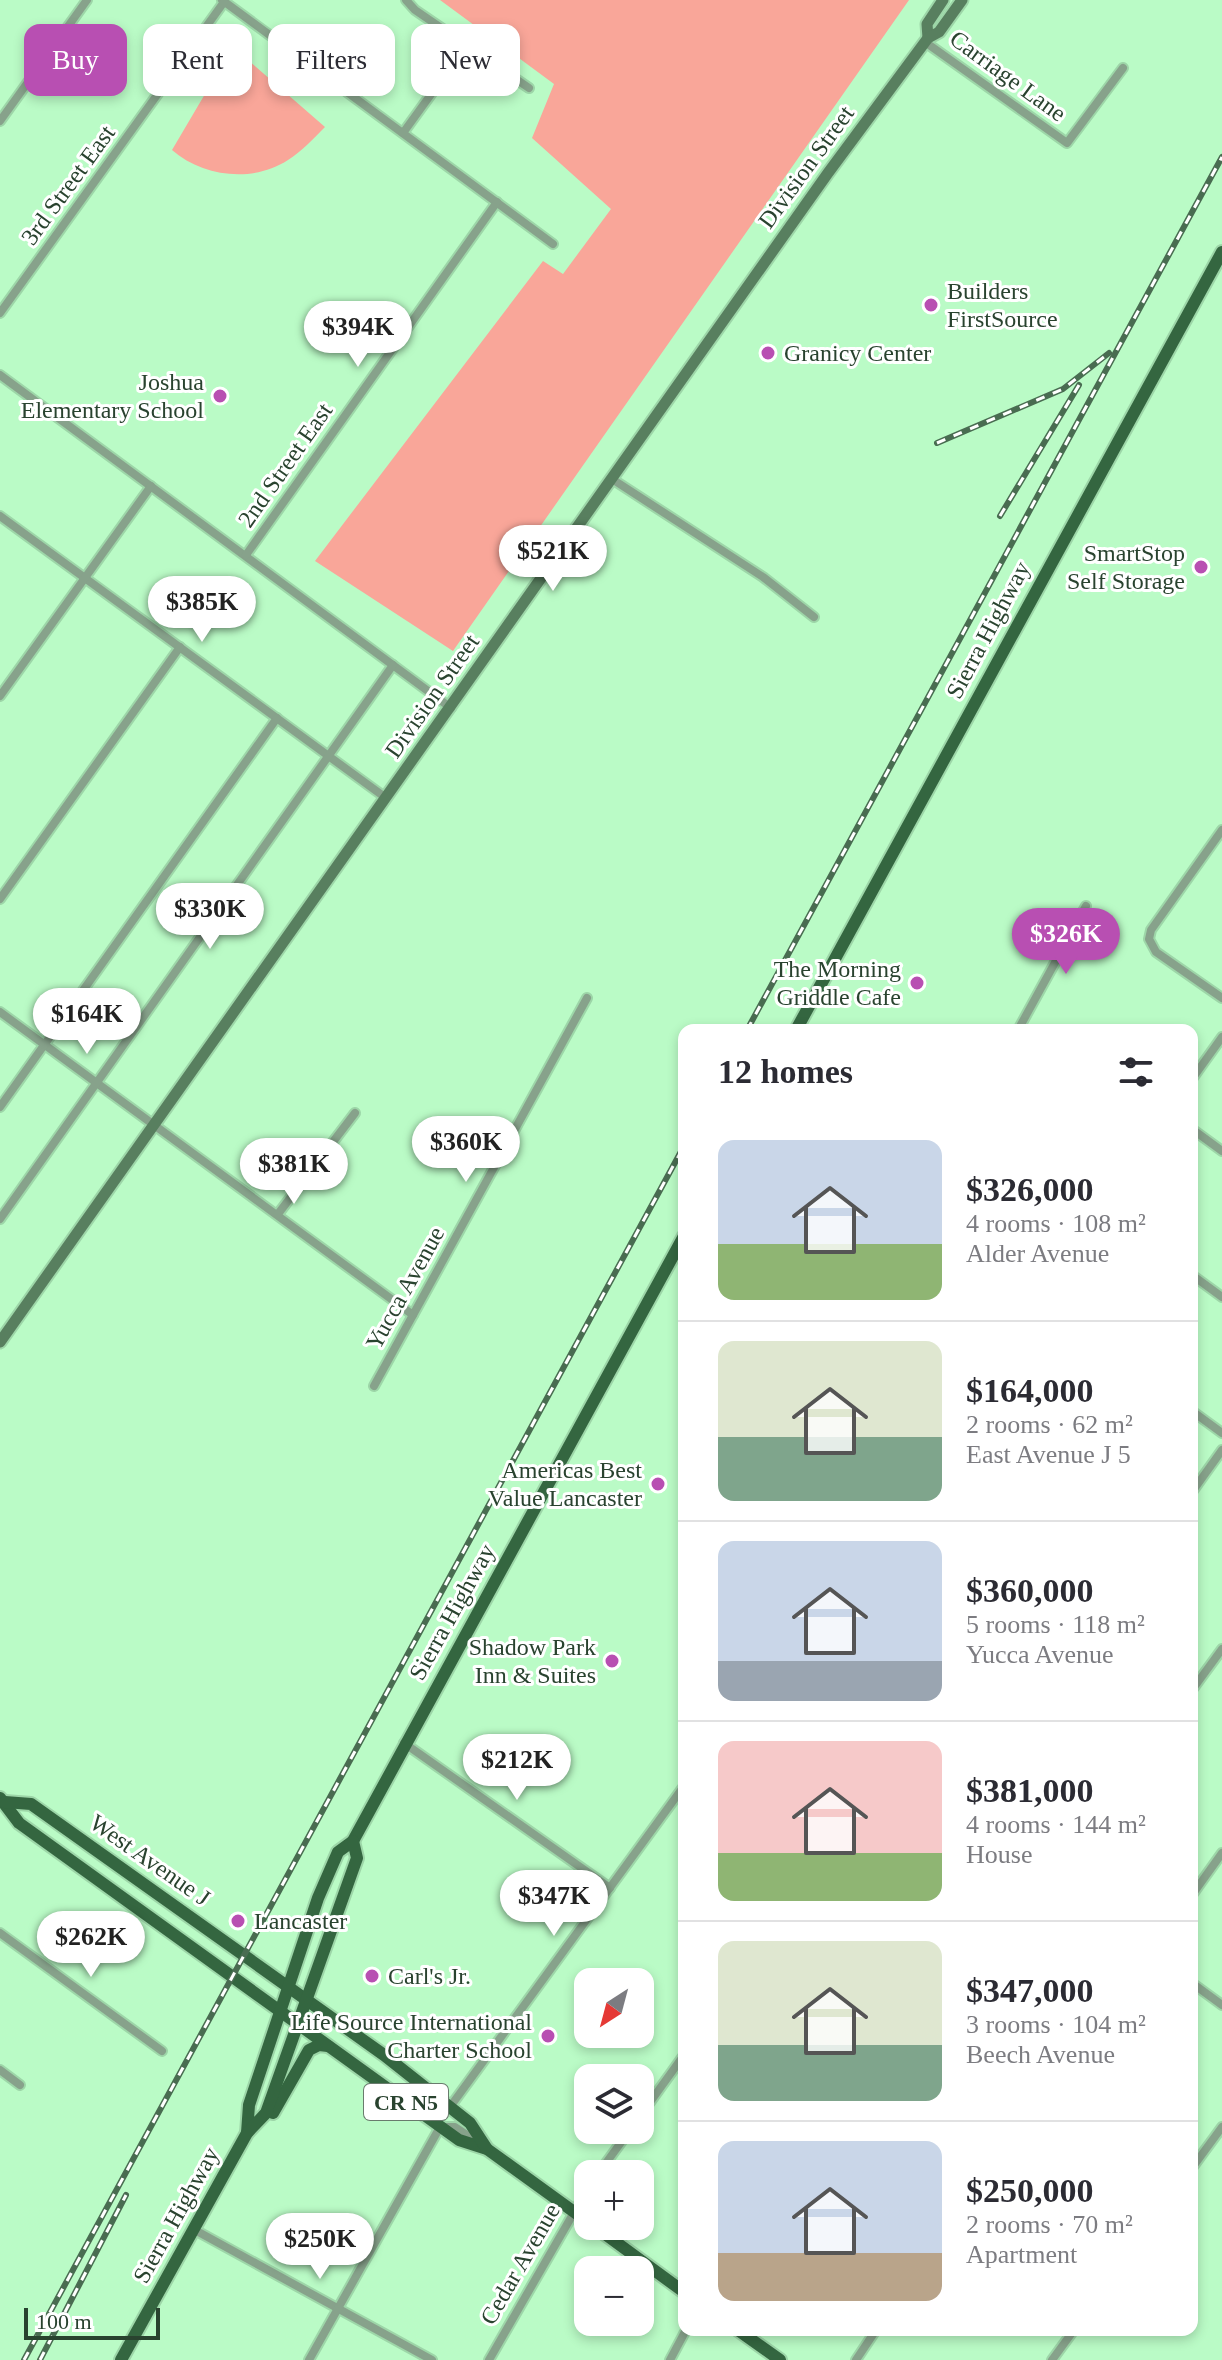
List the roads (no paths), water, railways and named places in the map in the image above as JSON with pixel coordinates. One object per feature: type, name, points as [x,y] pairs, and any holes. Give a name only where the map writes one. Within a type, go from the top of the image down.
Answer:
[{"type":"main road","name":"Division Street","points":[[927,40],[927,24],[943,0]]},
{"type":"main road","name":"Division Street","points":[[0,1342],[612,479],[927,40],[939,32],[962,0]]},
{"type":"main road","name":"Sierra Highway","points":[[803,1024],[1121,430],[1222,252]]},
{"type":"main road","name":"Sierra Highway","points":[[247,2133],[249,2105],[288,1985],[338,1852],[353,1841],[678,1247]]},
{"type":"main road","name":"West Avenue J","points":[[2,1803],[31,1804],[288,1985],[470,2123],[487,2149]]},
{"type":"main road","name":"West Avenue J","points":[[2,1803],[19,1823],[440,2127],[459,2140],[487,2149],[573,2210]]},
{"type":"main road","name":"Sierra Highway","points":[[121,2360],[247,2133],[266,2113],[357,1858],[353,1841]]},
{"type":"main road","points":[[247,2133],[264,2128],[309,2050],[319,2045],[328,2046]]},
{"type":"main road","points":[[613,2240],[678,2288]]},
{"type":"main road","points":[[746,2336],[780,2360]]},
{"type":"street","points":[[0,121],[87,0]]},
{"type":"street","points":[[406,0],[435,24]]},
{"type":"street","points":[[223,1],[553,244]]},
{"type":"street","name":"3rd Street East","points":[[0,313],[223,1]]},
{"type":"street","name":"Carriage Lane","points":[[927,40],[1067,143],[1123,68]]},
{"type":"street","points":[[520,82],[529,88]]},
{"type":"street","points":[[403,133],[430,96]]},
{"type":"street","name":"2nd Street East","points":[[246,555],[497,202]]},
{"type":"street","points":[[0,375],[451,708]]},
{"type":"street","points":[[612,479],[763,577],[814,617]]},
{"type":"street","points":[[0,696],[151,486]]},
{"type":"street","points":[[0,516],[386,798]]},
{"type":"street","points":[[0,899],[180,647]]},
{"type":"street","points":[[0,1219],[393,665]]},
{"type":"street","points":[[0,1107],[277,718]]},
{"type":"street","points":[[1222,830],[1151,930],[1149,939],[1156,952],[1222,998]]},
{"type":"street","points":[[1021,1024],[1086,906]]},
{"type":"street","name":"Yucca Avenue","points":[[374,1386],[587,998]]},
{"type":"street","points":[[0,1012],[413,1315]]},
{"type":"street","points":[[1198,1071],[1222,1037]]},
{"type":"street","points":[[278,1214],[355,1113]]},
{"type":"street","points":[[1198,1133],[1222,1151]]},
{"type":"street","points":[[1198,1279],[1222,1297]]},
{"type":"street","points":[[1198,1415],[1222,1433]]},
{"type":"street","points":[[1198,1484],[1222,1450]]},
{"type":"street","points":[[1198,1682],[1222,1649]]},
{"type":"street","points":[[404,1743],[610,1888]]},
{"type":"street","points":[[450,2107],[678,1794]]},
{"type":"street","points":[[1198,1887],[1222,1853]]},
{"type":"street","points":[[0,1933],[162,2051]]},
{"type":"street","points":[[1198,1987],[1222,2005]]},
{"type":"street","points":[[654,2097],[678,2063]]},
{"type":"street","points":[[0,2070],[20,2085]]},
{"type":"street","points":[[309,2360],[440,2127]]},
{"type":"street","points":[[1198,2160],[1222,2127]]},
{"type":"street","name":"Cedar Avenue","points":[[489,2360],[573,2210]]},
{"type":"street","points":[[193,2229],[432,2360]]},
{"type":"street","points":[[670,2360],[683,2336]]},
{"type":"street","points":[[856,2360],[872,2336]]},
{"type":"street","points":[[1052,2360],[1070,2336]]},
{"type":"railway","points":[[750,1024],[1222,157]]},
{"type":"railway","points":[[937,443],[1063,389],[1109,353]]},
{"type":"railway","points":[[1000,516],[1079,385]]},
{"type":"railway","points":[[24,2360],[678,1157]]},
{"type":"railway","points":[[40,2360],[126,2195]]},
{"type":"place","name":"Builders FirstSource","points":[[931,305]]},
{"type":"place","name":"Granicy Center","points":[[768,353]]},
{"type":"place","name":"Joshua Elementary School","points":[[220,396]]},
{"type":"place","name":"SmartStop Self Storage","points":[[1201,567]]},
{"type":"place","name":"The Morning Griddle Cafe","points":[[917,983]]},
{"type":"place","name":"Americas Best Value Lancaster","points":[[658,1484]]},
{"type":"place","name":"Shadow Park Inn & Suites","points":[[612,1661]]},
{"type":"place","name":"Lancaster","points":[[238,1921]]},
{"type":"place","name":"Carl's Jr.","points":[[372,1976]]},
{"type":"place","name":"Life Source International Charter School","points":[[548,2036]]}]
